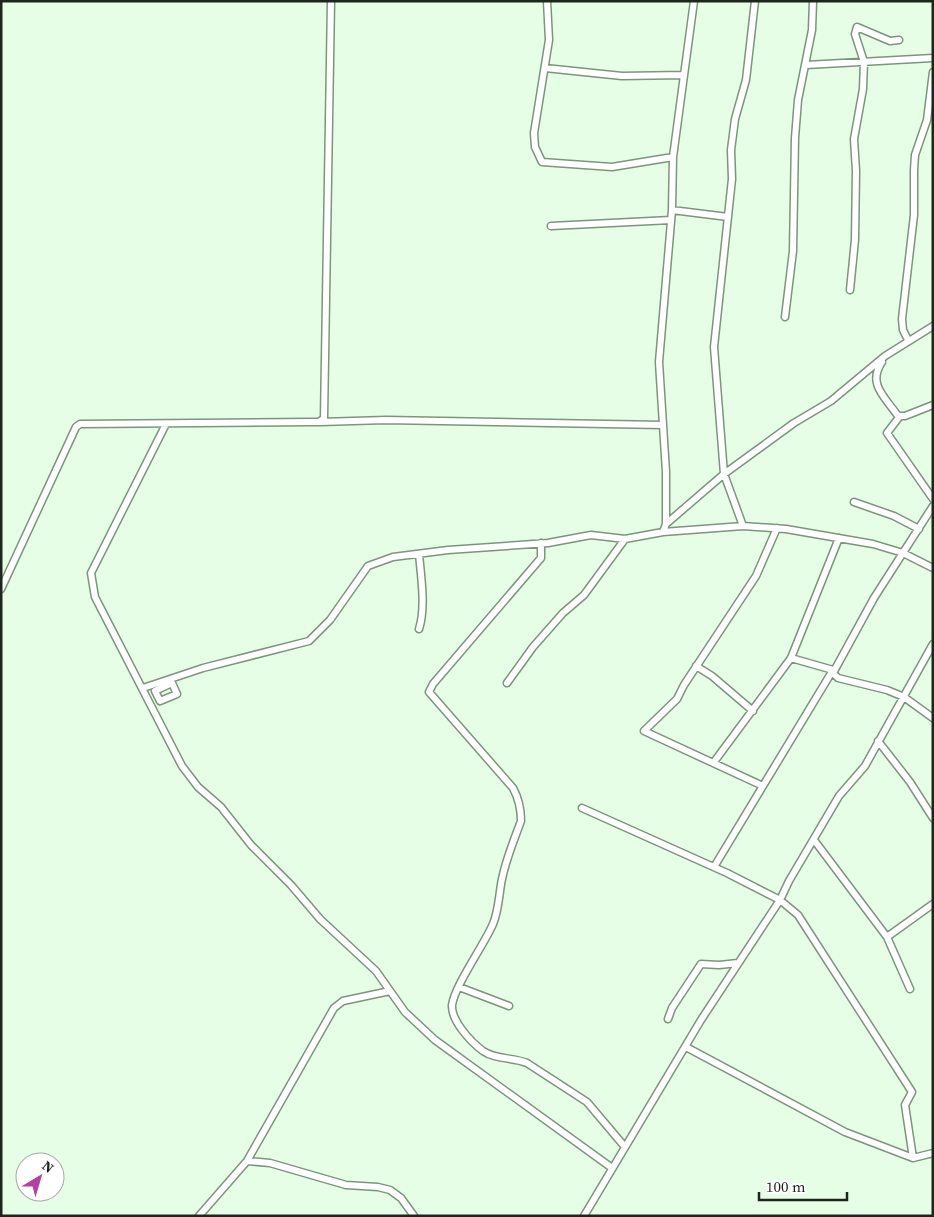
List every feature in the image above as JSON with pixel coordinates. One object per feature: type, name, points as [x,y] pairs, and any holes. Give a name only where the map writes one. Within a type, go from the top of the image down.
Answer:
[{"type":"street","points":[[319,422],[324,418],[325,411],[328,96],[331,1]]},
{"type":"street","points":[[547,1],[549,40],[534,133],[534,147],[542,162],[612,167],[672,157]]},
{"type":"street","points":[[663,532],[666,524],[659,362],[672,210],[672,157],[694,1]]},
{"type":"street","points":[[743,526],[724,474],[714,347],[728,217],[735,119],[746,80],[755,1]]},
{"type":"street","points":[[785,317],[793,251],[798,100],[812,30],[813,1]]},
{"type":"street","points":[[850,290],[855,240],[856,171],[854,139],[864,89],[864,62],[855,34],[857,27],[890,41],[899,40]]},
{"type":"street","points":[[806,65],[933,58]]},
{"type":"street","points":[[545,68],[622,76],[683,75]]},
{"type":"street","points":[[908,340],[903,330],[902,319],[914,215],[914,170],[916,155],[927,120],[933,72]]},
{"type":"street","points":[[672,210],[728,217]]},
{"type":"street","points":[[551,226],[671,220]]},
{"type":"street","points":[[666,524],[724,474],[794,423],[831,401],[888,354],[933,326]]},
{"type":"street","points":[[888,354],[875,373],[875,381],[900,416]]},
{"type":"street","points":[[933,405],[911,414],[900,416],[886,434],[933,500]]},
{"type":"street","points":[[1,589],[78,426],[85,423],[166,424],[386,420],[663,424]]},
{"type":"street","points":[[166,424],[91,573],[95,597],[182,766],[198,787],[221,807],[251,845],[291,885],[309,908],[376,971],[405,1012],[435,1040],[612,1168]]},
{"type":"street","points":[[854,502],[894,516],[919,528]]},
{"type":"street","points":[[714,867],[833,670],[874,598],[933,506]]},
{"type":"street","points":[[143,688],[203,668],[309,641],[330,620],[368,566],[393,557],[541,543],[591,536],[625,539],[663,532],[743,526],[777,528],[873,544],[903,553],[933,568]]},
{"type":"street","points":[[763,786],[644,731],[678,700],[696,666],[756,576],[777,528]]},
{"type":"street","points":[[714,762],[792,658],[839,538]]},
{"type":"street","points":[[507,682],[563,613],[584,595],[625,539]]},
{"type":"street","points":[[541,543],[541,558],[433,684],[430,692],[513,788],[521,812],[521,821],[502,879],[494,922],[459,987],[452,1005],[454,1015],[461,1028],[484,1052],[505,1059],[527,1063],[587,1102],[624,1147]]},
{"type":"street","points":[[419,554],[423,588],[422,620],[419,629]]},
{"type":"street","points":[[584,1216],[624,1147],[738,963],[780,900],[840,796],[865,766],[896,708],[932,651]]},
{"type":"street","points":[[792,658],[833,670]]},
{"type":"street","points":[[924,662],[933,661]]},
{"type":"street","points":[[696,666],[712,676],[753,711]]},
{"type":"street","points":[[833,670],[834,676],[838,678],[887,690],[904,697],[933,718]]},
{"type":"street","points":[[878,741],[910,782],[933,818]]},
{"type":"street","points":[[582,808],[714,867],[780,900],[798,915],[910,1088],[912,1095],[906,1105],[913,1158]]},
{"type":"street","points":[[814,840],[887,937],[910,989]]},
{"type":"street","points":[[887,937],[933,904]]},
{"type":"street","points":[[668,1019],[672,1008],[700,964],[738,963]]},
{"type":"street","points":[[459,987],[509,1006]]},
{"type":"street","points":[[199,1216],[248,1161],[334,1008],[344,1001],[390,991]]},
{"type":"street","points":[[686,1047],[845,1132],[913,1158],[933,1153]]},
{"type":"street","points":[[248,1161],[270,1163],[346,1185],[378,1186],[390,1190],[401,1198],[414,1216]]}]
